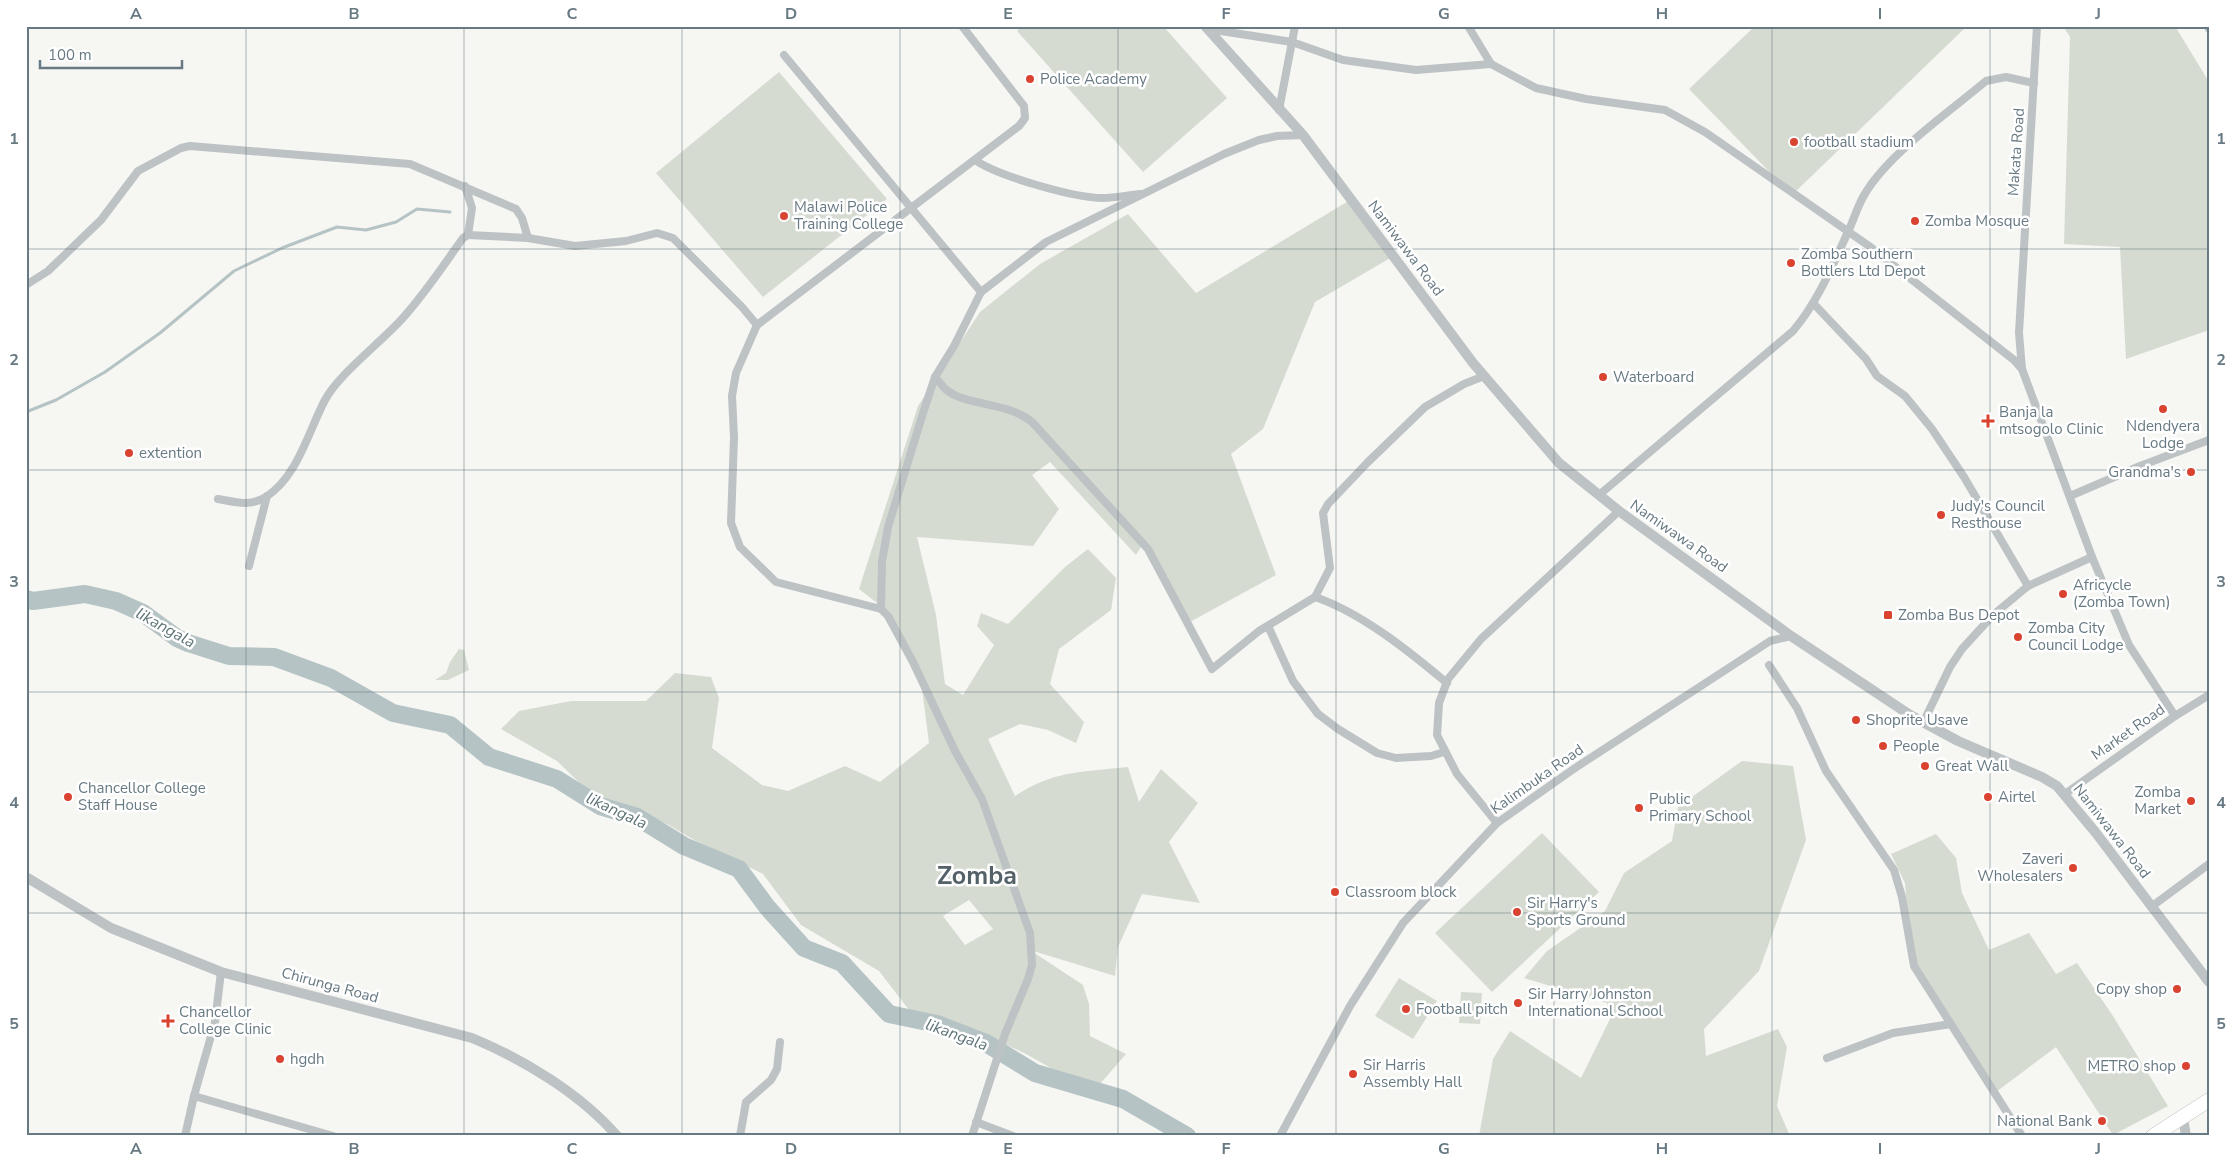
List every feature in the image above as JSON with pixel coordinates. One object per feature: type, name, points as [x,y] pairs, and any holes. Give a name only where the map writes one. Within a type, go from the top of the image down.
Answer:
[{"type":"highway","points":[[2159,1134],[2209,1100]]},
{"type":"street","points":[[962,26],[1024,106],[1026,118],[1019,126],[912,209],[757,325],[736,373],[732,396],[734,436],[731,523],[740,547],[776,582],[881,609],[888,616],[913,662],[955,751],[982,799],[1030,933],[1032,965],[1005,1034],[972,1136]]},
{"type":"street","points":[[1278,110],[1295,26]]},
{"type":"street","points":[[1468,26],[1490,64]]},
{"type":"street","name":"Makata Road","points":[[2022,369],[2019,333],[2037,26]]},
{"type":"street","points":[[1206,28],[1292,42],[1343,60],[1416,70],[1490,64],[1536,88],[1586,99],[1665,110],[1705,132],[1848,232],[2005,353],[2022,369],[2092,557],[2129,645],[2175,716]]},
{"type":"street","name":"Namiwawa Road","points":[[1206,28],[1278,110],[1303,135],[1484,376],[1558,463],[1599,494],[1619,512],[1791,636],[1923,723],[1958,741],[2042,777],[2065,794],[2209,982]]},
{"type":"street","points":[[784,55],[981,292]]},
{"type":"street","points":[[1599,494],[1793,331],[1813,303],[1848,232],[1853,214],[1884,167],[1986,81],[2006,77],[2034,83]]},
{"type":"street","points":[[881,609],[882,562],[888,527],[935,377],[954,346],[981,292],[1046,242],[1244,145],[1277,136],[1303,135]]},
{"type":"street","points":[[26,285],[48,270],[101,220],[138,171],[186,146],[218,147],[410,164],[516,209],[522,218],[528,238]]},
{"type":"street","points":[[975,160],[986,167],[1011,177],[1083,196],[1103,198],[1146,193]]},
{"type":"street","points":[[218,499],[244,504],[254,503],[267,496],[290,471],[300,455],[331,390],[410,309],[468,235],[472,208],[465,186]]},
{"type":"street","points":[[468,235],[528,238],[575,246],[589,246],[626,241],[657,233],[665,234],[673,238],[742,307],[757,325]]},
{"type":"street","points":[[1813,303],[1866,359],[1877,376],[1906,396],[1932,429],[1964,477],[2028,586]]},
{"type":"street","points":[[935,377],[947,390],[956,396],[1001,407],[1026,417],[1032,422],[1148,549],[1212,669],[1241,644],[1315,597],[1330,568],[1324,514],[1328,504],[1368,462],[1426,407],[1464,384],[1484,376]]},
{"type":"street","points":[[2070,496],[2140,466],[2209,440]]},
{"type":"street","points":[[249,566],[267,496]]},
{"type":"street","points":[[1497,822],[1469,791],[1444,752],[1436,728],[1439,703],[1447,684],[1481,639],[1619,512]]},
{"type":"street","points":[[1923,723],[1950,667],[1962,649],[1993,615],[2028,586],[2092,557]]},
{"type":"street","points":[[1315,597],[1333,603],[1387,637],[1447,684]]},
{"type":"street","points":[[1268,626],[1293,682],[1318,714],[1338,730],[1358,740],[1377,753],[1396,758],[1431,756],[1444,752]]},
{"type":"street","name":"Kalimbuka Road","points":[[1280,1136],[1350,1006],[1403,923],[1497,822],[1583,763],[1770,642],[1791,636]]},
{"type":"street","points":[[1769,665],[1797,708],[1826,771],[1894,870],[1902,897],[1914,966],[2022,1136]]},
{"type":"street","name":"Market Road","points":[[2065,794],[2209,694]]},
{"type":"street","points":[[2151,907],[2209,864]]},
{"type":"street","name":"Chirunga Road","points":[[26,878],[110,928],[222,972],[472,1038],[514,1057],[558,1086],[591,1111],[617,1136]]},
{"type":"street","points":[[185,1136],[215,1022],[222,972]]},
{"type":"street","points":[[1826,1058],[1893,1033],[1951,1024]]},
{"type":"street","points":[[740,1136],[746,1102],[771,1080],[777,1069],[780,1042]]},
{"type":"street","points":[[194,1096],[334,1136]]},
{"type":"street","points":[[2182,1118],[2186,1136]]},
{"type":"street","points":[[976,1122],[1013,1136]]},
{"type":"shaded area","points":[[1022,26],[1163,26],[1227,98],[1143,172],[1017,31]]},
{"type":"shaded area","name":"football stadium","points":[[1755,26],[1967,26],[1792,195],[1689,89]]},
{"type":"shaded area","points":[[2063,26],[2175,26],[2209,82],[2209,330],[2126,359],[2120,247],[2064,244],[2070,37]]},
{"type":"shaded area","points":[[779,72],[887,199],[763,297],[656,173]]},
{"type":"shaded area","points":[[1350,200],[1392,257],[1315,302],[1263,429],[1231,454],[1276,575],[1188,623],[1145,540],[1136,555],[1050,462],[1032,475],[1059,509],[1033,546],[917,537],[936,615],[945,684],[963,695],[994,645],[977,626],[981,613],[1008,624],[1065,567],[1088,549],[1116,578],[1111,610],[1059,649],[1050,684],[1084,722],[1076,743],[1048,730],[1020,724],[988,739],[1015,796],[1029,787],[1056,777],[1128,767],[1139,802],[1161,769],[1198,803],[1169,842],[1200,903],[1142,894],[1118,947],[1115,976],[1030,950],[1083,985],[1089,1004],[1090,1036],[1126,1054],[1099,1085],[1074,1081],[1026,1054],[979,1032],[913,1015],[879,971],[801,925],[763,874],[696,841],[667,824],[626,813],[588,791],[557,761],[501,729],[519,711],[571,701],[646,701],[675,673],[711,677],[719,698],[712,748],[762,785],[788,791],[845,766],[880,782],[929,743],[922,689],[881,606],[859,589],[918,406],[980,312],[1040,264],[1128,214],[1196,293]],"holes":[[[969,900],[993,929],[965,945],[943,916]]]},
{"type":"shaded area","points":[[459,649],[464,650],[469,670],[448,680],[435,680],[446,673],[450,662]]},
{"type":"shaded area","points":[[1742,761],[1793,766],[1806,840],[1759,971],[1704,1029],[1706,1056],[1778,1029],[1787,1047],[1777,1106],[1790,1136],[1479,1136],[1493,1059],[1510,1031],[1581,1078],[1610,1019],[1607,1003],[1524,978],[1547,951],[1605,911],[1624,873],[1672,841],[1678,807]]},
{"type":"shaded area","name":"Sir Harry's Sports Ground","points":[[1542,833],[1599,892],[1492,992],[1435,933]]},
{"type":"shaded area","points":[[1936,834],[1956,858],[1962,893],[1989,950],[2029,933],[2056,974],[2077,963],[2113,1016],[2168,1106],[2113,1135],[2056,1047],[1996,1092],[1911,966],[1905,883],[1891,854]]},
{"type":"shaded area","name":"Football pitch","points":[[1399,978],[1437,1001],[1413,1039],[1375,1016]]},
{"type":"shaded area","points":[[1461,992],[1482,993],[1480,1024],[1459,1023]]},
{"type":"waterway","points":[[26,412],[56,400],[105,372],[160,333],[234,271],[282,248],[337,227],[366,230],[396,222],[417,209],[450,212]]},
{"type":"waterway","name":"likangala","points":[[26,599],[33,601],[85,594],[116,601],[143,613],[177,638],[188,643],[229,656],[274,657],[331,678],[393,713],[450,725],[489,757],[557,779],[600,806],[637,817],[684,846],[739,869],[767,907],[804,948],[842,963],[889,1014],[937,1024],[986,1043],[1035,1073],[1123,1099],[1187,1136]]},
{"type":"place","name":"Police Academy","points":[[1030,79]]},
{"type":"place","name":"football stadium","points":[[1794,142]]},
{"type":"place","name":"Malawi Police Training College","points":[[784,216]]},
{"type":"place","name":"Zomba Mosque","points":[[1915,221]]},
{"type":"place","name":"Zomba Southern Bottlers Ltd Depot","points":[[1791,263]]},
{"type":"place","name":"Waterboard","points":[[1603,377]]},
{"type":"place","name":"Ndendyera Lodge","points":[[2163,409]]},
{"type":"place","name":"Banja la mtsogolo Clinic","points":[[1988,421]]},
{"type":"place","name":"extention","points":[[129,453]]},
{"type":"place","name":"Grandma's","points":[[2191,472]]},
{"type":"place","name":"Judy's Council Resthouse","points":[[1941,515]]},
{"type":"place","name":"Africycle (Zomba Town)","points":[[2063,594]]},
{"type":"place","name":"Zomba Bus Depot","points":[[1888,615]]},
{"type":"place","name":"Zomba City Council Lodge","points":[[2018,637]]},
{"type":"place","name":"Shoprite Usave","points":[[1856,720]]},
{"type":"place","name":"People","points":[[1883,746]]},
{"type":"place","name":"Great Wall","points":[[1925,766]]},
{"type":"place","name":"Chancellor College Staff House","points":[[68,797]]},
{"type":"place","name":"Airtel","points":[[1988,797]]},
{"type":"place","name":"Zomba Market","points":[[2191,801]]},
{"type":"place","name":"Public Primary School","points":[[1639,808]]},
{"type":"place","name":"Zaveri Wholesalers","points":[[2073,868]]},
{"type":"place","name":"Classroom block","points":[[1335,892]]},
{"type":"place","name":"Sir Harry's Sports Ground","points":[[1517,912]]},
{"type":"place","name":"Copy shop","points":[[2177,989]]},
{"type":"place","name":"Sir Harry Johnston International School","points":[[1518,1003]]},
{"type":"place","name":"Football pitch","points":[[1406,1009]]},
{"type":"place","name":"Chancellor College Clinic","points":[[168,1021]]},
{"type":"place","name":"hgdh","points":[[280,1059]]},
{"type":"place","name":"METRO shop","points":[[2186,1066]]},
{"type":"place","name":"Sir Harris Assembly Hall","points":[[1353,1074]]},
{"type":"place","name":"National Bank","points":[[2102,1121]]},
{"type":"district","name":"Zomba","points":[[977,875]]}]
